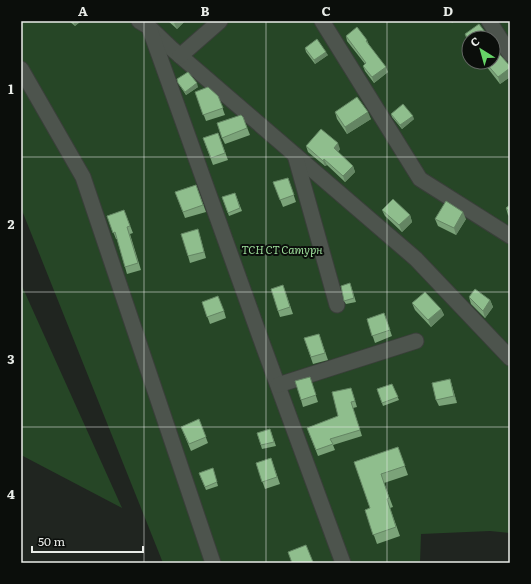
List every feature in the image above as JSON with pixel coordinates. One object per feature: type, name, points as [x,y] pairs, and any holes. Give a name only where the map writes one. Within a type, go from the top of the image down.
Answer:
[{"type":"street","points":[[180,56],[220,21]]},
{"type":"street","points":[[322,21],[420,179],[510,236]]},
{"type":"street","points":[[489,21],[510,54]]},
{"type":"street","points":[[144,24],[416,259],[510,358]]},
{"type":"street","points":[[144,24],[343,563]]},
{"type":"street","points":[[21,69],[83,177],[213,563]]},
{"type":"street","points":[[295,155],[337,305]]},
{"type":"street","points":[[278,385],[416,341]]},
{"type":"green space","name":"ТСН СТ Сатурн","points":[[21,21],[510,21],[510,533],[490,531],[421,534],[420,563],[163,563],[21,208]]},
{"type":"green space","points":[[21,284],[122,508],[21,455]]},
{"type":"building","points":[[479,24],[484,30],[471,30]]},
{"type":"building","points":[[357,27],[386,67],[372,77],[363,66],[366,63],[346,36]]},
{"type":"building","points":[[317,39],[326,52],[314,60],[305,48]]},
{"type":"building","points":[[501,56],[510,68],[498,77],[492,70],[501,70]]},
{"type":"building","points":[[188,72],[197,83],[185,92],[178,83],[177,79]]},
{"type":"building","points":[[208,87],[218,96],[223,108],[203,115],[195,92]]},
{"type":"building","points":[[357,97],[368,112],[345,127],[335,112]]},
{"type":"building","points":[[403,104],[413,116],[400,125],[391,114]]},
{"type":"building","points":[[241,115],[247,128],[222,138],[217,123]]},
{"type":"building","points":[[321,129],[338,143],[334,148],[353,166],[343,176],[324,159],[323,161],[306,146]]},
{"type":"building","points":[[218,133],[225,153],[211,158],[203,138]]},
{"type":"building","points":[[288,178],[294,195],[280,200],[273,182]]},
{"type":"building","points":[[196,185],[203,205],[183,212],[175,192]]},
{"type":"building","points":[[235,193],[240,208],[228,213],[222,197]]},
{"type":"building","points":[[393,199],[410,215],[399,225],[382,210]]},
{"type":"building","points":[[446,201],[463,212],[454,228],[435,219]]},
{"type":"building","points":[[510,205],[510,213],[506,208]]},
{"type":"building","points":[[124,210],[130,226],[127,227],[138,263],[125,267],[115,232],[113,233],[107,216]]},
{"type":"building","points":[[198,229],[204,252],[188,256],[181,234]]},
{"type":"building","points":[[350,283],[354,298],[344,301],[341,286]]},
{"type":"building","points":[[283,285],[290,307],[278,311],[271,289]]},
{"type":"building","points":[[475,289],[490,300],[483,311],[469,297]]},
{"type":"building","points":[[425,292],[441,309],[428,320],[412,303]]},
{"type":"building","points":[[218,296],[224,311],[207,317],[202,302]]},
{"type":"building","points":[[384,313],[390,330],[372,336],[367,319]]},
{"type":"building","points":[[319,334],[325,353],[311,357],[304,338]]},
{"type":"building","points":[[310,377],[316,395],[301,400],[295,381]]},
{"type":"building","points":[[450,379],[454,396],[436,400],[432,383]]},
{"type":"building","points":[[392,384],[398,397],[382,403],[377,389]]},
{"type":"building","points":[[351,388],[355,401],[351,402],[360,430],[330,439],[333,444],[316,450],[307,428],[338,416],[332,392]]},
{"type":"building","points":[[199,419],[206,437],[189,444],[181,427]]},
{"type":"building","points":[[270,429],[274,442],[261,445],[257,433]]},
{"type":"building","points":[[398,447],[405,466],[381,474],[396,527],[373,535],[365,510],[370,508],[354,462]]},
{"type":"building","points":[[271,458],[277,477],[262,482],[256,463]]},
{"type":"building","points":[[213,468],[217,482],[205,487],[199,473]]},
{"type":"building","points":[[306,545],[313,562],[292,563],[288,552]]}]
